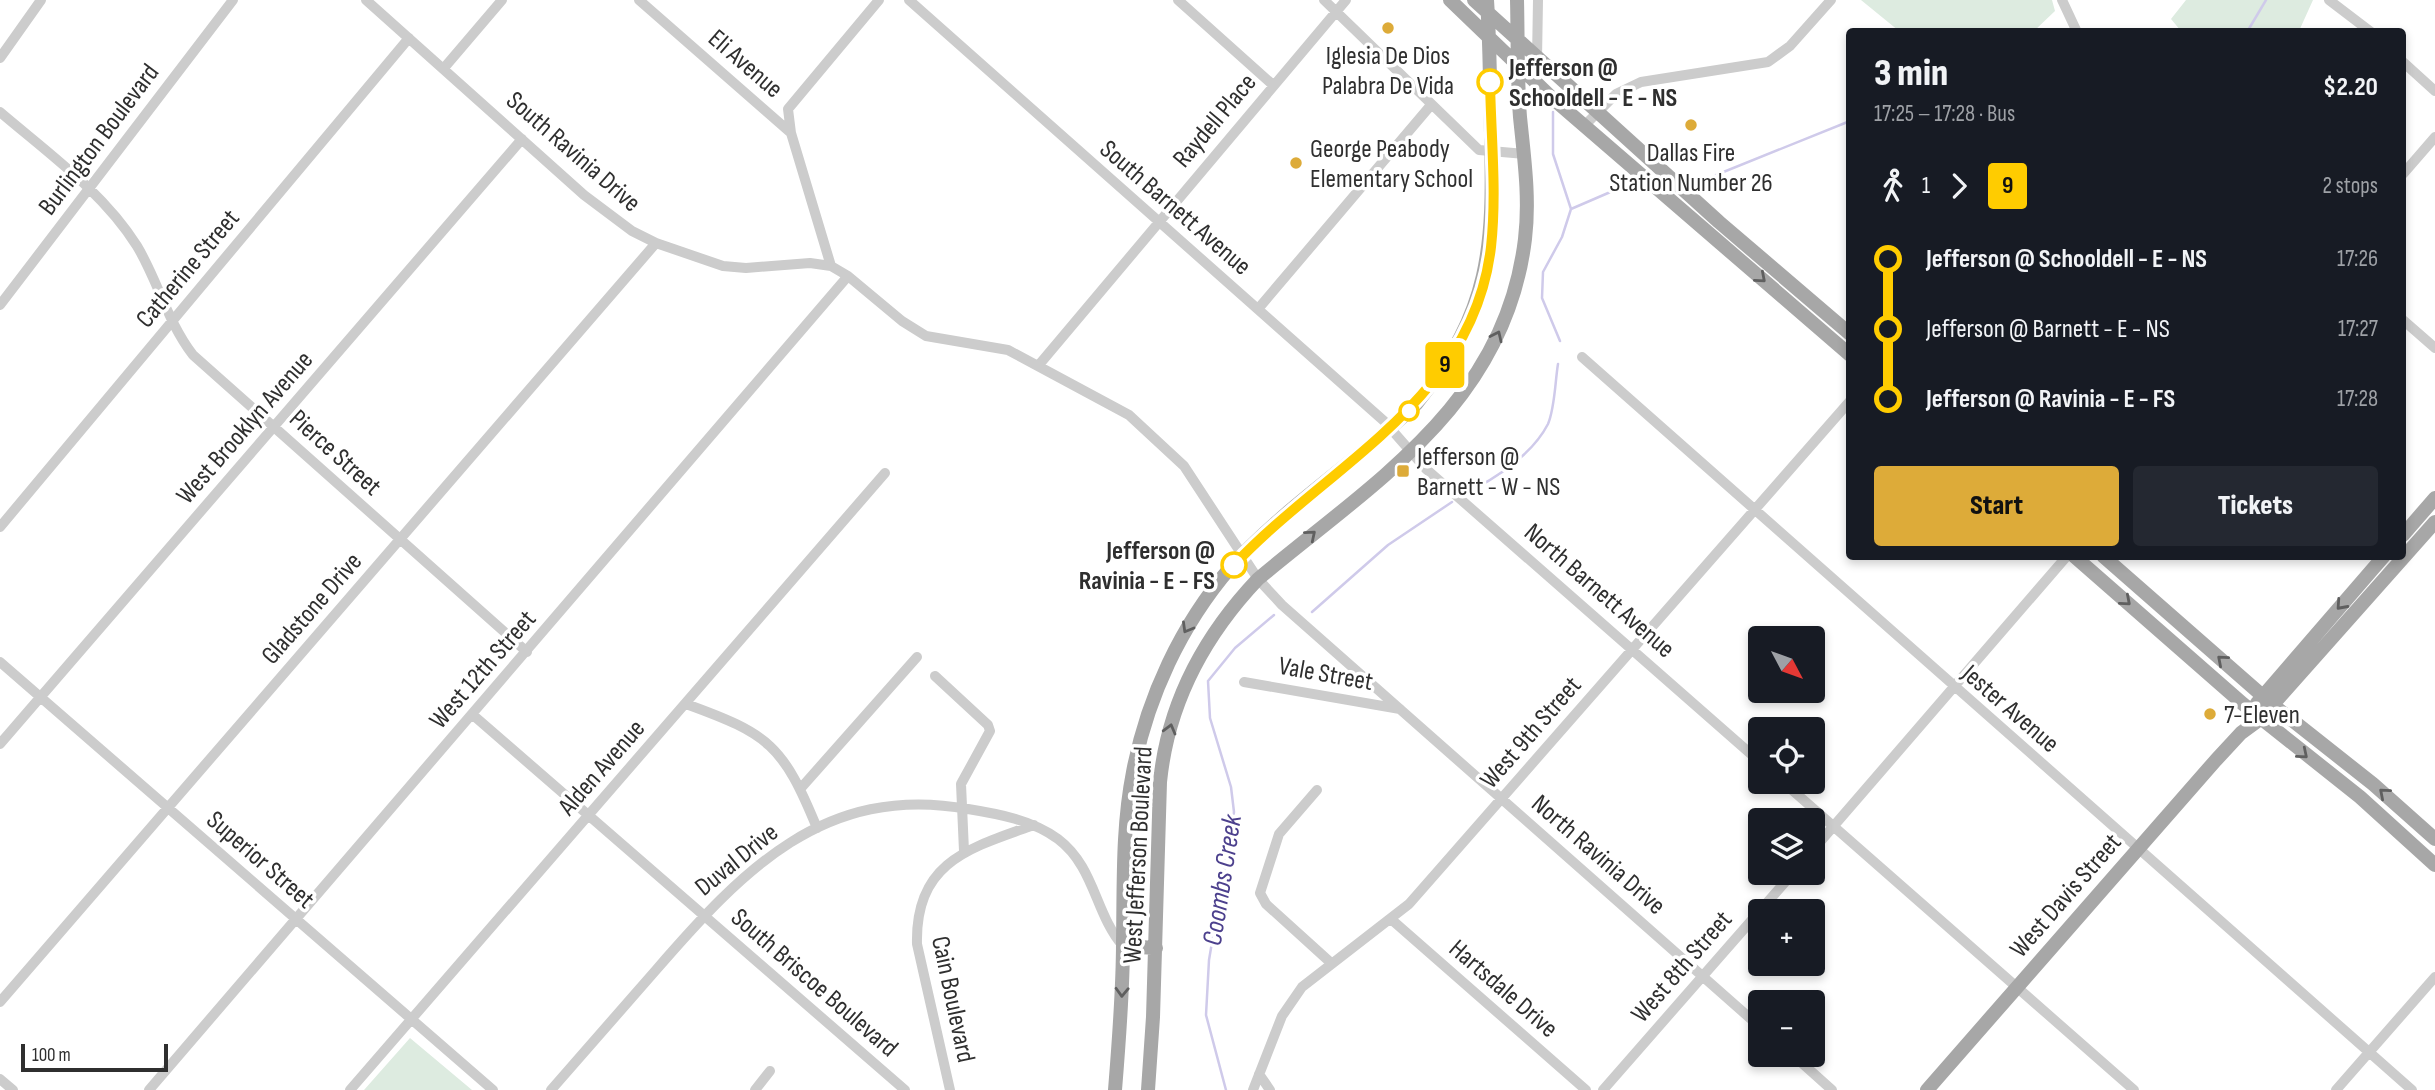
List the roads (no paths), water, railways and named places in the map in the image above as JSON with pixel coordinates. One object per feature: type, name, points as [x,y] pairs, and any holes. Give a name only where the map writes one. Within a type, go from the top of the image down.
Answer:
[{"type":"main road","points":[[1450,0],[1585,125],[1846,331]]},
{"type":"main road","points":[[1474,0],[1488,7],[1518,42],[1599,110],[1715,227],[1846,351]]},
{"type":"main road","name":"West Jefferson Boulevard","points":[[1148,1090],[1156,948],[1160,782],[1170,726],[1185,685],[1208,640],[1258,579],[1410,453],[1461,399],[1486,360],[1503,325],[1515,289],[1525,238],[1525,154],[1517,0]]},
{"type":"main road","name":"West Jefferson Boulevard","points":[[1115,1090],[1130,796],[1136,755],[1147,717],[1170,660],[1194,617],[1243,555],[1417,403],[1438,377],[1461,339],[1478,299],[1491,247],[1492,153],[1488,7]]},
{"type":"main road","points":[[1521,117],[1530,100],[1541,94],[1552,97]]},
{"type":"main road","points":[[2406,532],[2435,498]]},
{"type":"main road","name":"West Davis Street","points":[[2406,544],[2435,522]]},
{"type":"main road","points":[[2079,560],[2255,715],[2360,797],[2435,864]]},
{"type":"main road","points":[[2108,560],[2268,700],[2373,784],[2435,839]]},
{"type":"main road","name":"West Davis Street","points":[[1927,1090],[2241,733],[2385,560]]},
{"type":"main road","points":[[2324,771],[2336,757]]},
{"type":"main road","points":[[1123,946],[1156,948]]},
{"type":"street","points":[[0,58],[41,0]]},
{"type":"street","name":"Burlington Boulevard","points":[[0,305],[233,0]]},
{"type":"street","name":"South Ravinia Drive","points":[[366,0],[619,224],[656,243],[723,266],[746,268],[810,263],[831,266],[848,276],[902,321],[926,336],[1000,348],[1129,415],[1176,457],[1258,579],[1282,605]]},
{"type":"street","points":[[444,68],[502,0]]},
{"type":"street","name":"Eli Avenue","points":[[639,0],[791,133]]},
{"type":"street","points":[[831,266],[787,115],[792,102],[879,0]]},
{"type":"street","name":"South Barnett Avenue","points":[[909,0],[1390,428],[1410,453]]},
{"type":"street","points":[[1178,0],[1273,85]]},
{"type":"street","points":[[1324,0],[1479,150],[1525,154]]},
{"type":"street","name":"Raydell Place","points":[[1038,366],[1346,0]]},
{"type":"street","points":[[1522,68],[1537,59],[1538,0]]},
{"type":"street","points":[[1585,125],[1616,94],[1641,82],[1768,62],[1790,46],[1831,0]]},
{"type":"street","points":[[2062,0],[2075,28]]},
{"type":"street","points":[[2329,0],[2366,28]]},
{"type":"street","name":"Catherine Street","points":[[0,527],[409,38]]},
{"type":"street","points":[[2406,65],[2435,91]]},
{"type":"street","points":[[1258,309],[1431,105]]},
{"type":"street","name":"Pierce Street","points":[[0,112],[89,188],[137,247],[171,322],[193,355],[527,652]]},
{"type":"street","points":[[2406,171],[2435,137]]},
{"type":"street","name":"West Brooklyn Avenue","points":[[0,744],[522,139]]},
{"type":"street","name":"Gladstone Drive","points":[[0,1002],[656,243]]},
{"type":"street","name":"West 12th Street","points":[[149,1090],[848,276]]},
{"type":"street","points":[[2406,323],[2435,348]]},
{"type":"street","name":"Jester Avenue","points":[[1582,357],[2412,1090]]},
{"type":"street","name":"West 9th Street","points":[[1253,1090],[1291,1001],[1302,987],[1330,962],[1392,920],[1846,406]]},
{"type":"street","name":"North Barnett Avenue","points":[[1410,453],[1748,751]]},
{"type":"street","name":"Alden Avenue","points":[[351,1090],[885,473]]},
{"type":"street","points":[[1825,836],[2064,560]]},
{"type":"street","name":"North Ravinia Drive","points":[[1282,605],[1748,1016]]},
{"type":"street","points":[[801,788],[917,657]]},
{"type":"street","name":"Superior Street","points":[[0,662],[492,1090]]},
{"type":"street","points":[[935,677],[988,725],[989,731],[961,784],[964,851],[1034,825]]},
{"type":"street","name":"Vale Street","points":[[1244,682],[1401,709]]},
{"type":"street","points":[[686,704],[734,722],[762,737],[785,759],[801,788],[817,828]]},
{"type":"street","name":"South Briscoe Boulevard","points":[[472,715],[905,1090]]},
{"type":"street","points":[[1317,790],[1279,834],[1260,893],[1266,904],[1330,962]]},
{"type":"street","points":[[1796,794],[2134,1090]]},
{"type":"street","name":"Duval Drive","points":[[551,1090],[703,915],[760,861],[817,828],[865,811],[895,806],[961,808],[1034,825],[1058,839],[1075,854],[1097,891],[1111,932],[1123,946]]},
{"type":"street","name":"Cain Boulevard","points":[[950,1090],[917,944],[916,924],[923,898],[940,870],[964,851]]},
{"type":"street","name":"West 8th Street","points":[[1603,1090],[1783,885]]},
{"type":"street","name":"Hartsdale Drive","points":[[1392,920],[1586,1090]]},
{"type":"street","points":[[2336,1090],[2435,978]]},
{"type":"street","points":[[1806,1067],[1832,1090]]},
{"type":"street","points":[[755,1090],[771,1071]]},
{"type":"street","points":[[1259,1074],[1270,1090]]},
{"type":"street","points":[[0,1079],[13,1090]]},
{"type":"waterway","points":[[2249,28],[2266,0]]},
{"type":"waterway","name":"Coombs Creek","points":[[1553,112],[1553,154],[1571,209],[1562,237],[1543,272],[1542,298],[1560,341]]},
{"type":"waterway","points":[[1716,175],[1846,123]]},
{"type":"waterway","points":[[1571,209],[1622,187]]},
{"type":"waterway","name":"Coombs Creek","points":[[1474,489],[1516,462],[1542,435],[1552,410],[1558,364]]},
{"type":"waterway","name":"Coombs Creek","points":[[1312,612],[1388,545],[1452,502]]},
{"type":"waterway","name":"Coombs Creek","points":[[1226,1090],[1206,1015],[1209,960],[1234,812],[1231,787],[1210,718],[1208,681],[1235,648],[1274,615]]},
{"type":"place","name":"Iglesia De Dios Palabra De Vida","points":[[1388,28]]},
{"type":"place","name":"Jefferson @ Schooldell - E - NS","points":[[1490,82]]},
{"type":"place","name":"Dallas Fire Station Number 26","points":[[1691,125]]},
{"type":"place","name":"George Peabody Elementary School","points":[[1296,163]]},
{"type":"place","name":"Jefferson @ Barnett - W - NS","points":[[1403,471]]},
{"type":"place","name":"Jefferson @ Ravinia - E - FS","points":[[1234,565]]},
{"type":"place","name":"7-Eleven","points":[[2210,714]]}]
